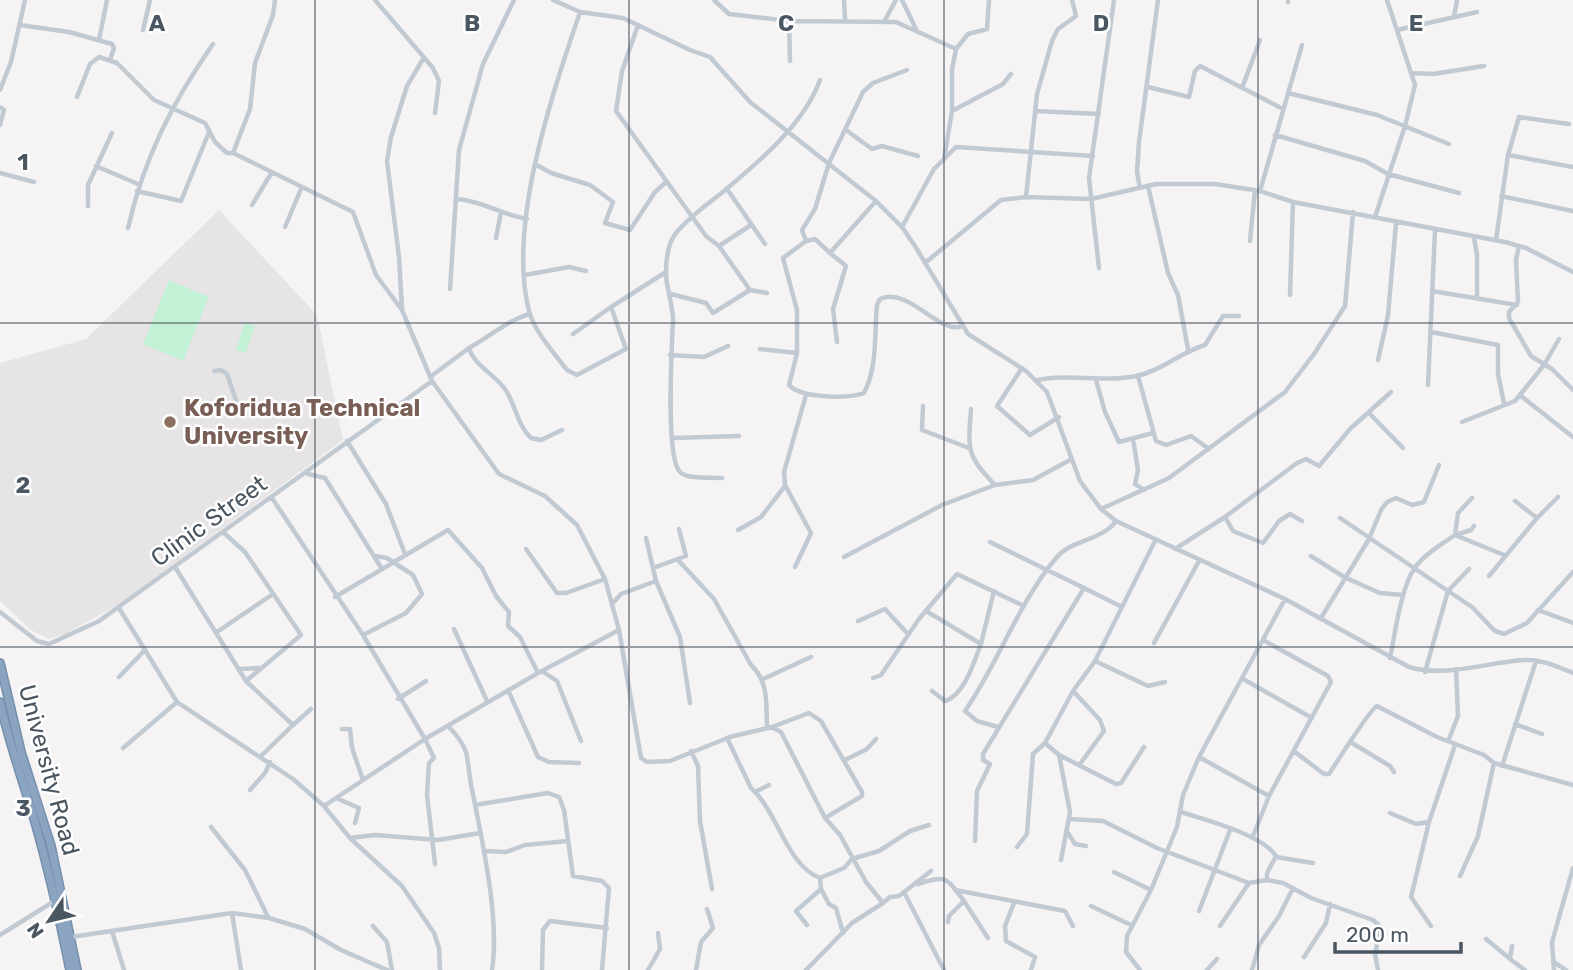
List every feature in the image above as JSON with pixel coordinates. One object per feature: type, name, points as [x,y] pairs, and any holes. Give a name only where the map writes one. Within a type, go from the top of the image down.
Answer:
[{"type":"highway","name":"University Road","points":[[0,663],[21,752],[51,846],[58,898]]},
{"type":"highway","name":"University Road","points":[[0,702],[9,743],[71,937],[77,970]]},
{"type":"highway","name":"University Road","points":[[61,910],[69,970]]},
{"type":"street","points":[[0,90],[25,0]]},
{"type":"street","points":[[99,40],[107,0]]},
{"type":"street","points":[[143,30],[150,0]]},
{"type":"street","points":[[233,153],[250,110],[255,63],[273,15],[275,0]]},
{"type":"street","points":[[375,0],[439,80],[435,113]]},
{"type":"street","points":[[450,289],[459,150],[478,79],[514,0]]},
{"type":"street","points":[[553,0],[580,12],[609,14],[710,57],[750,102],[876,201],[902,227],[970,337],[1038,380],[1059,417],[1070,460],[1080,481],[1101,509],[1116,521],[1285,599],[1390,658],[1425,672],[1536,661],[1573,673]]},
{"type":"street","points":[[714,0],[729,14],[789,21],[885,20],[956,48]]},
{"type":"street","points":[[844,0],[845,19]]},
{"type":"street","points":[[885,20],[896,0]]},
{"type":"street","points":[[902,0],[916,30]]},
{"type":"street","points":[[944,159],[952,111],[952,70],[956,48],[968,34],[987,29],[989,0]]},
{"type":"street","points":[[1026,197],[1035,111],[1052,41],[1058,29],[1076,16],[1070,4],[1072,0]]},
{"type":"street","points":[[1099,268],[1091,200],[1093,156],[1114,0]]},
{"type":"street","points":[[1140,188],[1137,167],[1158,0]]},
{"type":"street","points":[[1375,217],[1405,127],[1415,85],[1387,0]]},
{"type":"street","points":[[1454,16],[1458,8],[1457,0]]},
{"type":"street","points":[[580,12],[536,164],[527,219],[525,275],[530,314],[567,370],[577,375],[626,349],[611,307]]},
{"type":"street","points":[[1397,30],[1477,12]]},
{"type":"street","points":[[789,21],[790,61]]},
{"type":"street","points":[[20,25],[99,40],[114,46],[110,60]]},
{"type":"street","points":[[638,25],[622,71],[616,111],[641,144],[665,183],[694,215],[706,236],[719,246],[750,290]]},
{"type":"street","points":[[1242,88],[1260,40]]},
{"type":"street","points":[[128,228],[138,184],[170,109],[213,44]]},
{"type":"street","points":[[1250,241],[1257,190],[1302,45]]},
{"type":"street","points":[[77,97],[93,60],[99,57],[110,60],[124,69],[154,100],[205,123],[227,153],[233,153],[301,189],[353,212],[376,275],[402,310],[431,379],[499,474],[545,496],[577,525],[587,540],[605,579],[619,630],[641,758],[647,762],[660,763],[727,738],[769,727],[799,714],[815,715],[845,760],[862,796],[825,818]]},
{"type":"street","points":[[402,310],[399,257],[387,161],[391,137],[407,86],[424,59]]},
{"type":"street","points":[[1148,88],[1189,97],[1195,71],[1200,66],[1283,109]]},
{"type":"street","points":[[1411,73],[1416,76],[1484,66]]},
{"type":"street","points":[[806,241],[802,230],[814,209],[829,163],[863,92],[873,83],[906,70]]},
{"type":"street","points":[[952,111],[1003,84],[1011,74]]},
{"type":"street","points":[[722,478],[681,473],[675,458],[670,355],[671,294],[666,272],[669,244],[694,215],[727,189],[787,131],[810,104],[820,80]]},
{"type":"street","points":[[1288,93],[1377,115],[1449,144]]},
{"type":"street","points":[[0,107],[4,110],[0,125]]},
{"type":"street","points":[[1035,111],[1099,114]]},
{"type":"street","points":[[1496,240],[1508,155],[1519,117],[1569,124]]},
{"type":"street","points":[[846,130],[872,149],[882,146],[918,156]]},
{"type":"street","points":[[137,191],[181,201],[209,132]]},
{"type":"street","points":[[88,206],[87,191],[112,133]]},
{"type":"street","points":[[1275,135],[1365,161],[1388,174],[1459,192]]},
{"type":"street","points":[[902,227],[929,178],[956,147],[1093,156]]},
{"type":"street","points":[[1508,155],[1573,167]]},
{"type":"street","points":[[536,164],[594,187],[613,202],[606,223],[630,230],[655,192],[665,183]]},
{"type":"street","points":[[96,166],[138,184]]},
{"type":"street","points":[[252,205],[272,172]]},
{"type":"street","points":[[0,173],[34,182]]},
{"type":"street","points":[[925,263],[990,206],[1001,200],[1026,197],[1091,200],[1148,186],[1215,184],[1257,190],[1293,202],[1353,212],[1435,231],[1496,240],[1519,246],[1573,272]]},
{"type":"street","points":[[1148,186],[1168,273],[1178,295],[1188,349]]},
{"type":"street","points":[[285,228],[301,189]]},
{"type":"street","points":[[727,189],[765,244]]},
{"type":"street","points":[[1501,196],[1573,211]]},
{"type":"street","points":[[457,199],[488,204],[501,212],[527,219]]},
{"type":"street","points":[[830,253],[876,201]]},
{"type":"street","points":[[1290,295],[1293,202]]},
{"type":"street","points":[[496,238],[501,212]]},
{"type":"street","points":[[1101,509],[1169,478],[1285,392],[1336,322],[1348,296],[1353,212]]},
{"type":"street","points":[[1378,360],[1388,315],[1396,223]]},
{"type":"street","points":[[719,246],[751,225]]},
{"type":"street","points":[[1428,385],[1435,231]]},
{"type":"street","points":[[1474,238],[1477,255],[1477,298]]},
{"type":"street","points":[[837,342],[833,309],[846,266],[815,239],[806,241],[783,258],[797,310],[797,353],[789,385],[806,395],[863,393],[876,349],[877,305],[884,297],[901,299],[951,327],[962,326]]},
{"type":"street","points":[[1517,305],[1516,260],[1519,246]]},
{"type":"street","points":[[525,275],[569,267],[586,271]]},
{"type":"street","points":[[573,334],[666,272]]},
{"type":"street","points":[[671,294],[706,303],[713,313],[750,290],[767,293]]},
{"type":"street","points":[[1432,291],[1517,305]]},
{"type":"street","points":[[1517,305],[1509,312],[1508,318],[1526,350],[1573,390]]},
{"type":"street","name":"Clinic Street","points":[[0,612],[37,641],[49,644],[99,621],[307,474],[469,348],[498,332],[516,317],[530,314]]},
{"type":"street","points":[[1038,380],[1064,377],[1096,380],[1138,376],[1188,349],[1205,345],[1223,316],[1239,316]]},
{"type":"street","points":[[1432,331],[1498,345],[1498,374],[1504,403]]},
{"type":"street","points":[[1462,422],[1521,396],[1559,339]]},
{"type":"street","points":[[670,355],[704,357],[728,346]]},
{"type":"street","points":[[469,348],[471,356],[488,369],[506,390],[520,424],[531,438],[541,440],[562,430]]},
{"type":"street","points":[[760,349],[797,353]]},
{"type":"street","points":[[1022,368],[997,406],[1030,435],[1059,417]]},
{"type":"street","points":[[214,371],[221,370],[227,374],[240,412]]},
{"type":"street","points":[[1138,376],[1156,442],[1161,446],[1191,436],[1200,439],[1209,449]]},
{"type":"street","points":[[1096,380],[1108,419],[1119,442],[1153,433]]},
{"type":"street","points":[[1175,549],[1225,517],[1303,459],[1319,466],[1350,429],[1391,392]]},
{"type":"street","points":[[795,567],[811,533],[785,485],[784,472],[806,395]]},
{"type":"street","points":[[1521,396],[1572,434]]},
{"type":"street","points":[[923,406],[922,430],[969,448]]},
{"type":"street","points":[[971,409],[969,448],[973,461],[995,485]]},
{"type":"street","points":[[1369,413],[1403,448]]},
{"type":"street","points":[[673,438],[739,436]]},
{"type":"street","points":[[1133,439],[1138,470],[1135,484],[1145,490]]},
{"type":"street","points":[[347,441],[386,504],[405,554]]},
{"type":"street","points":[[844,557],[914,517],[995,485],[1033,480],[1070,460]]},
{"type":"street","points":[[1321,618],[1369,539],[1387,502],[1396,498],[1419,506],[1424,502],[1439,465]]},
{"type":"street","points":[[307,474],[325,478],[382,569]]},
{"type":"street","points":[[738,530],[761,517],[785,485]]},
{"type":"street","points":[[1489,576],[1537,517],[1558,497]]},
{"type":"street","points":[[272,498],[362,635],[434,758],[429,763],[427,795],[435,864]]},
{"type":"street","points":[[1455,535],[1458,513],[1472,498]]},
{"type":"street","points":[[1516,501],[1537,517]]},
{"type":"street","points":[[1225,517],[1233,531],[1263,543],[1284,517],[1290,514],[1302,521]]},
{"type":"street","points":[[1340,518],[1472,607],[1496,631],[1504,634],[1527,623],[1573,572]]},
{"type":"street","points":[[998,727],[977,721],[965,711],[1024,606],[1058,555],[1102,534],[1116,521]]},
{"type":"street","points":[[1390,658],[1403,595],[1414,569],[1455,535],[1474,526]]},
{"type":"street","points":[[653,568],[678,561],[686,553],[679,529]]},
{"type":"street","points":[[335,597],[448,530],[482,568],[496,596],[509,611],[508,626],[520,637],[539,672],[557,681],[581,741]]},
{"type":"street","points":[[223,532],[245,552],[301,635],[246,681]]},
{"type":"street","points":[[1455,535],[1504,555]]},
{"type":"street","points":[[646,538],[656,581],[680,637],[690,703]]},
{"type":"street","points":[[1017,847],[1027,834],[1033,754],[1045,743],[1073,691],[1095,661],[1155,541]]},
{"type":"street","points":[[990,542],[1122,607]]},
{"type":"street","points":[[526,550],[557,593],[566,593],[605,579]]},
{"type":"street","points":[[362,635],[406,612],[422,594],[413,575],[387,558],[375,556]]},
{"type":"street","points":[[1311,556],[1344,577],[1380,593],[1403,595]]},
{"type":"street","points":[[1154,643],[1199,560]]},
{"type":"street","points":[[678,561],[714,599],[724,621],[763,679],[769,727]]},
{"type":"street","points":[[175,567],[246,681],[293,725]]},
{"type":"street","points":[[1425,672],[1448,591],[1469,569]]},
{"type":"street","points":[[873,678],[881,676],[908,634],[957,574],[1024,606]]},
{"type":"street","points":[[612,604],[621,594],[656,581]]},
{"type":"street","points":[[975,841],[977,791],[990,764],[983,760],[983,754],[1084,587]]},
{"type":"street","points":[[932,691],[945,701],[951,699],[969,674],[981,644],[994,591]]},
{"type":"street","points":[[216,632],[273,594]]},
{"type":"street","points":[[1140,970],[1126,952],[1131,925],[1151,890],[1181,811],[1183,795],[1199,757],[1285,599]]},
{"type":"street","points":[[119,608],[177,702],[270,762],[324,806],[350,838],[402,886],[424,914],[439,948],[440,970]]},
{"type":"street","points":[[858,621],[885,609],[908,634]]},
{"type":"street","points":[[1538,610],[1573,623]]},
{"type":"street","points":[[926,611],[981,644]]},
{"type":"street","points":[[454,629],[487,701]]},
{"type":"street","points":[[324,806],[487,701],[619,630]]},
{"type":"street","points":[[1253,836],[1269,796],[1295,752],[1331,679],[1263,640]]},
{"type":"street","points":[[119,677],[145,650]]},
{"type":"street","points":[[763,679],[811,657]]},
{"type":"street","points":[[1095,661],[1148,686],[1164,682]]},
{"type":"street","points":[[1502,766],[1525,702],[1536,661]]},
{"type":"street","points":[[240,669],[260,668]]},
{"type":"street","points":[[1449,739],[1458,716],[1456,669]]},
{"type":"street","points":[[1243,679],[1312,718]]},
{"type":"street","points":[[398,699],[426,681]]},
{"type":"street","points":[[508,690],[538,757],[549,762],[579,763]]},
{"type":"street","points":[[1073,691],[1100,720],[1104,730],[1080,764]]},
{"type":"street","points":[[123,748],[177,702]]},
{"type":"street","points":[[1295,752],[1326,775],[1352,743],[1368,713],[1377,706],[1437,737],[1449,739],[1455,745],[1484,755],[1494,763],[1573,785]]},
{"type":"street","points":[[261,756],[311,709]]},
{"type":"street","points":[[1515,724],[1542,734]]},
{"type":"street","points":[[448,726],[466,752],[484,851],[494,957],[492,970]]},
{"type":"street","points":[[769,727],[780,732],[825,818],[840,835],[852,859],[883,903]]},
{"type":"street","points":[[342,729],[350,729],[350,740],[363,780]]},
{"type":"street","points":[[727,738],[746,781],[767,804],[787,846],[812,875],[820,878],[836,874],[852,859],[869,855],[910,831],[929,825]]},
{"type":"street","points":[[845,760],[867,748],[876,739]]},
{"type":"street","points":[[1045,743],[1059,755],[1112,782],[1121,783],[1144,747]]},
{"type":"street","points":[[1352,743],[1390,766],[1394,772]]},
{"type":"street","points":[[1431,926],[1411,897],[1429,822],[1455,745]]},
{"type":"street","points":[[691,751],[698,766],[700,821],[711,867],[708,875],[712,889]]},
{"type":"street","points":[[1059,755],[1069,819],[1061,860]]},
{"type":"street","points":[[1199,757],[1269,796]]},
{"type":"street","points":[[250,790],[265,773],[270,762]]},
{"type":"street","points":[[1460,876],[1478,836],[1494,763]]},
{"type":"street","points":[[755,792],[769,785]]},
{"type":"street","points":[[475,805],[555,794],[565,810],[573,876],[602,881],[609,888],[601,970]]},
{"type":"street","points":[[336,798],[359,808],[355,823]]},
{"type":"street","points":[[1181,811],[1253,836],[1276,856],[1313,863]]},
{"type":"street","points":[[1390,813],[1416,824],[1429,822]]},
{"type":"street","points":[[1069,819],[1103,821],[1249,883],[1267,880],[1293,888],[1378,923],[1381,933],[1375,954],[1378,970]]},
{"type":"street","points":[[211,827],[245,870],[269,918]]},
{"type":"street","points":[[1199,911],[1230,830]]},
{"type":"street","points":[[350,838],[375,835],[451,839],[480,832]]},
{"type":"street","points":[[1068,832],[1075,844],[1086,846]]},
{"type":"street","points":[[484,851],[506,852],[525,845],[568,841]]},
{"type":"street","points":[[1267,880],[1267,873],[1276,856]]},
{"type":"street","points":[[1554,970],[1552,942],[1573,868]]},
{"type":"street","points":[[806,970],[827,946],[858,918],[877,910],[883,903],[913,886],[931,871]]},
{"type":"street","points":[[1114,872],[1151,890]]},
{"type":"street","points":[[913,886],[940,877],[946,878],[988,938]]},
{"type":"street","points":[[820,878],[821,889],[829,905],[836,908],[843,934]]},
{"type":"street","points":[[1220,926],[1249,883]]},
{"type":"street","points":[[1252,970],[1259,945],[1279,916],[1293,888]]},
{"type":"street","points":[[807,925],[796,911],[821,889]]},
{"type":"street","points":[[956,890],[1065,911],[1073,926]]},
{"type":"street","points":[[904,892],[944,970]]},
{"type":"street","points":[[0,935],[58,898]]},
{"type":"street","points":[[948,922],[949,916],[964,901]]},
{"type":"street","points":[[1014,903],[1005,926],[1006,941],[1035,957],[1031,970]]},
{"type":"street","points":[[1304,957],[1326,923],[1330,904]]},
{"type":"street","points":[[1091,906],[1131,925]]},
{"type":"street","points":[[696,970],[701,942],[713,928],[707,909]]},
{"type":"street","points":[[232,913],[241,970]]},
{"type":"street","points":[[71,937],[232,913],[269,918],[305,929],[341,950],[389,970],[387,942],[373,926]]},
{"type":"street","points":[[542,970],[542,930],[550,921],[607,928]]},
{"type":"street","points":[[112,931],[124,970]]},
{"type":"street","points":[[648,970],[660,949],[658,933]]},
{"type":"street","points":[[1486,939],[1525,970]]},
{"type":"street","points":[[1510,958],[1512,946]]},
{"type":"street","points":[[1206,970],[1217,959]]},
{"type":"street","points":[[1554,962],[1566,970]]},
{"type":"shaded area","name":"Koforidua Technical University","points":[[219,210],[317,315],[343,440],[118,605],[65,634],[49,639],[31,630],[0,601],[0,363],[86,339]]},
{"type":"green space","points":[[169,280],[209,297],[183,361],[143,344]]},
{"type":"green space","points":[[245,322],[255,326],[246,353],[236,350]]},
{"type":"place","name":"Koforidua Technical University","points":[[170,422]]}]
